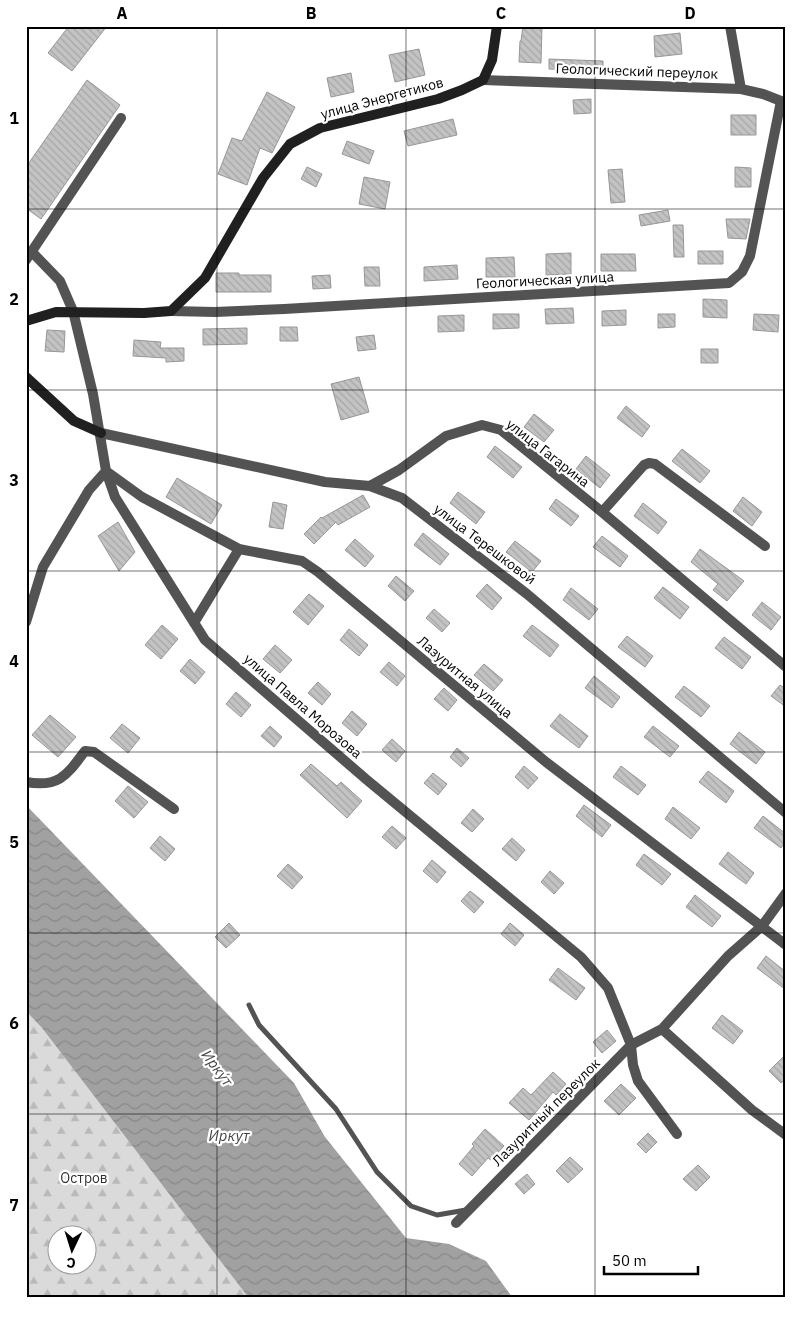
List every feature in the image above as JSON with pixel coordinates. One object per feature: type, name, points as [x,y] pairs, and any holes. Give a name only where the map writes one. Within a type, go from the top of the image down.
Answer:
[{"type":"street","points":[[483,80],[492,60],[497,26]]},
{"type":"street","points":[[730,26],[742,89]]},
{"type":"street","name":"Геологический переулок","points":[[483,80],[742,89],[783,99]]},
{"type":"street","name":"улица Энергетиков","points":[[171,310],[205,278],[263,178],[290,144],[320,128],[438,99],[483,80]]},
{"type":"street","name":"Геологическая улица","points":[[171,310],[215,312],[729,283],[742,272],[750,256],[783,99]]},
{"type":"street","points":[[29,256],[121,118]]},
{"type":"street","name":"улица Павла Морозова","points":[[29,256],[60,281],[73,311],[94,394],[106,471],[115,497],[205,640],[368,780],[581,958],[608,988],[631,1045],[633,1065],[638,1082],[677,1134]]},
{"type":"street","points":[[26,321],[56,312],[144,313],[171,310]]},
{"type":"street","points":[[26,377],[74,421],[101,433]]},
{"type":"street","name":"улица Гагарина","points":[[370,486],[399,470],[446,436],[482,425],[501,430],[602,512],[786,667]]},
{"type":"street","name":"улица Терешковой","points":[[101,433],[325,482],[370,486],[402,498],[527,594],[680,725],[786,812]]},
{"type":"street","points":[[602,512],[644,465],[649,463],[655,464],[765,546]]},
{"type":"street","points":[[26,622],[43,567],[89,490],[106,471]]},
{"type":"street","name":"Лазуритная улица","points":[[106,471],[142,498],[239,549],[302,561],[318,572],[546,762],[786,945]]},
{"type":"street","points":[[194,624],[239,549]]},
{"type":"street","points":[[26,782],[38,784],[57,782],[86,751],[94,752],[174,809]]},
{"type":"street","name":"Лазуритный переулок","points":[[456,1223],[631,1045],[662,1030],[728,956],[762,926],[786,893]]},
{"type":"street","points":[[662,1030],[752,1110],[786,1135]]},
{"type":"lane","points":[[249,1005],[259,1025],[336,1109],[376,1172],[411,1206],[437,1215],[469,1209]]},
{"type":"green space","name":"Остров","points":[[26,1011],[42,1028],[248,1297],[26,1297]]},
{"type":"water","name":"Иркут","points":[[26,805],[294,1083],[325,1137],[406,1238],[449,1244],[486,1261],[512,1297],[248,1297],[42,1028],[26,1011]]},
{"type":"building","points":[[69,26],[107,26],[72,71],[48,53]]},
{"type":"building","points":[[523,26],[542,26],[541,63],[519,62]]},
{"type":"building","points":[[680,33],[682,54],[655,57],[654,36]]},
{"type":"building","points":[[419,49],[425,75],[395,82],[389,55]]},
{"type":"building","points":[[549,59],[603,61],[603,71],[549,69]]},
{"type":"building","points":[[351,73],[354,92],[331,97],[327,78]]},
{"type":"building","points":[[87,80],[120,105],[41,219],[26,208],[26,167]]},
{"type":"building","points":[[267,92],[295,107],[272,153],[260,148],[247,185],[218,174],[232,138],[242,141]]},
{"type":"building","points":[[591,99],[591,113],[574,114],[573,100]]},
{"type":"building","points":[[731,115],[756,115],[756,135],[731,135]]},
{"type":"building","points":[[453,119],[457,135],[408,146],[404,131]]},
{"type":"building","points":[[347,141],[374,151],[369,164],[342,154]]},
{"type":"building","points":[[307,167],[322,174],[316,187],[301,179]]},
{"type":"building","points":[[735,167],[751,168],[751,187],[735,187]]},
{"type":"building","points":[[622,169],[625,202],[611,203],[608,170]]},
{"type":"building","points":[[364,177],[390,182],[385,209],[359,204]]},
{"type":"building","points":[[668,210],[670,221],[641,226],[639,215]]},
{"type":"building","points":[[726,219],[750,219],[746,239],[728,238]]},
{"type":"building","points":[[673,225],[683,225],[684,257],[674,257]]},
{"type":"building","points":[[698,251],[723,251],[723,264],[698,264]]},
{"type":"building","points":[[571,253],[571,274],[546,275],[546,254]]},
{"type":"building","points":[[601,254],[635,254],[636,271],[601,271]]},
{"type":"building","points":[[514,257],[515,277],[486,277],[486,258]]},
{"type":"building","points":[[457,265],[458,279],[424,281],[424,267]]},
{"type":"building","points":[[364,267],[379,267],[380,286],[365,286]]},
{"type":"building","points":[[216,273],[271,275],[271,292],[216,292]]},
{"type":"building","points":[[330,275],[331,288],[313,289],[312,276]]},
{"type":"building","points":[[703,299],[727,300],[727,318],[703,317]]},
{"type":"building","points":[[573,308],[574,323],[546,324],[545,309]]},
{"type":"building","points":[[626,310],[626,325],[602,326],[602,311]]},
{"type":"building","points":[[493,314],[519,314],[519,328],[493,329]]},
{"type":"building","points":[[658,314],[675,314],[675,327],[658,328]]},
{"type":"building","points":[[754,314],[779,315],[778,332],[753,330]]},
{"type":"building","points":[[464,315],[464,331],[438,332],[438,316]]},
{"type":"building","points":[[280,327],[297,327],[298,341],[280,341]]},
{"type":"building","points":[[247,328],[247,344],[203,345],[203,329]]},
{"type":"building","points":[[47,330],[65,331],[64,352],[45,351]]},
{"type":"building","points":[[374,335],[376,349],[358,351],[356,337]]},
{"type":"building","points":[[134,340],[161,342],[160,348],[184,348],[184,361],[166,362],[166,358],[133,356]]},
{"type":"building","points":[[701,349],[718,349],[718,363],[701,363]]},
{"type":"building","points":[[359,377],[369,412],[341,420],[331,384]]},
{"type":"building","points":[[626,406],[650,426],[642,437],[617,418]]},
{"type":"building","points":[[534,414],[554,430],[544,442],[524,427]]},
{"type":"building","points":[[495,446],[522,467],[513,478],[487,457]]},
{"type":"building","points":[[682,449],[710,471],[700,483],[672,461]]},
{"type":"building","points":[[586,456],[610,475],[600,488],[576,469]]},
{"type":"building","points":[[177,478],[222,505],[211,524],[166,497]]},
{"type":"building","points":[[458,492],[485,512],[476,524],[450,503]]},
{"type":"building","points":[[363,495],[370,507],[338,525],[336,522],[314,544],[304,534],[321,517]]},
{"type":"building","points":[[743,497],[762,512],[752,526],[733,511]]},
{"type":"building","points":[[556,499],[579,516],[571,526],[549,509]]},
{"type":"building","points":[[273,502],[287,505],[283,529],[269,527]]},
{"type":"building","points":[[643,503],[667,522],[658,534],[634,516]]},
{"type":"building","points":[[118,522],[135,552],[119,571],[98,536]]},
{"type":"building","points":[[423,533],[449,554],[440,565],[414,545]]},
{"type":"building","points":[[602,536],[628,556],[620,567],[593,547]]},
{"type":"building","points":[[355,539],[374,556],[365,567],[345,550]]},
{"type":"building","points":[[515,541],[541,561],[532,572],[506,552]]},
{"type":"building","points":[[700,549],[744,581],[727,601],[713,590],[718,584],[691,562]]},
{"type":"building","points":[[396,576],[414,591],[405,601],[388,586]]},
{"type":"building","points":[[487,584],[502,598],[492,610],[476,596]]},
{"type":"building","points":[[663,587],[689,607],[680,619],[654,598]]},
{"type":"building","points":[[571,588],[598,609],[589,620],[563,600]]},
{"type":"building","points":[[309,594],[324,606],[308,625],[293,612]]},
{"type":"building","points":[[762,602],[781,617],[771,630],[752,615]]},
{"type":"building","points":[[434,609],[450,623],[442,632],[426,618]]},
{"type":"building","points":[[162,625],[178,639],[161,659],[145,645]]},
{"type":"building","points":[[532,625],[559,645],[550,657],[523,636]]},
{"type":"building","points":[[349,629],[368,645],[359,656],[340,640]]},
{"type":"building","points":[[627,636],[653,656],[645,667],[618,647]]},
{"type":"building","points":[[724,637],[751,657],[742,669],[715,648]]},
{"type":"building","points":[[275,645],[292,660],[280,673],[263,659]]},
{"type":"building","points":[[190,659],[205,672],[195,684],[180,671]]},
{"type":"building","points":[[389,662],[405,676],[397,686],[380,672]]},
{"type":"building","points":[[484,664],[503,680],[493,691],[474,675]]},
{"type":"building","points":[[594,676],[620,697],[612,708],[585,688]]},
{"type":"building","points":[[318,682],[331,694],[322,705],[308,693]]},
{"type":"building","points":[[780,685],[786,689],[786,707],[771,696]]},
{"type":"building","points":[[684,686],[710,706],[701,717],[675,697]]},
{"type":"building","points":[[444,688],[457,700],[448,711],[434,699]]},
{"type":"building","points":[[236,692],[251,705],[241,717],[226,704]]},
{"type":"building","points":[[352,711],[367,724],[357,736],[342,723]]},
{"type":"building","points":[[560,714],[588,736],[579,748],[550,726]]},
{"type":"building","points":[[50,715],[76,737],[58,757],[32,735]]},
{"type":"building","points":[[122,724],[140,738],[128,753],[110,738]]},
{"type":"building","points":[[270,726],[282,737],[274,747],[261,736]]},
{"type":"building","points":[[653,726],[679,746],[670,757],[644,737]]},
{"type":"building","points":[[739,732],[765,752],[756,764],[730,744]]},
{"type":"building","points":[[392,739],[405,751],[396,762],[382,750]]},
{"type":"building","points":[[457,748],[469,758],[461,767],[450,757]]},
{"type":"building","points":[[311,764],[337,786],[341,782],[362,801],[347,818],[300,775]]},
{"type":"building","points":[[524,766],[538,778],[528,789],[515,777]]},
{"type":"building","points":[[621,766],[646,785],[638,795],[613,777]]},
{"type":"building","points":[[708,771],[734,791],[726,803],[699,782]]},
{"type":"building","points":[[433,773],[447,784],[438,795],[424,783]]},
{"type":"building","points":[[128,786],[148,802],[134,818],[115,801]]},
{"type":"building","points":[[584,805],[611,825],[602,837],[576,816]]},
{"type":"building","points":[[673,807],[700,828],[691,839],[665,819]]},
{"type":"building","points":[[473,809],[484,819],[472,832],[461,823]]},
{"type":"building","points":[[763,816],[786,834],[786,841],[781,848],[754,828]]},
{"type":"building","points":[[392,826],[406,838],[396,849],[382,837]]},
{"type":"building","points":[[160,836],[175,849],[165,861],[150,848]]},
{"type":"building","points":[[512,838],[525,850],[516,861],[502,849]]},
{"type":"building","points":[[728,852],[754,873],[746,884],[719,864]]},
{"type":"building","points":[[644,854],[671,874],[662,885],[636,865]]},
{"type":"building","points":[[432,860],[446,872],[437,883],[423,871]]},
{"type":"building","points":[[288,864],[303,877],[292,889],[277,876]]},
{"type":"building","points":[[550,871],[564,883],[554,894],[541,882]]},
{"type":"building","points":[[470,891],[484,902],[474,913],[461,901]]},
{"type":"building","points":[[695,895],[721,916],[712,927],[686,907]]},
{"type":"building","points":[[229,923],[240,935],[226,948],[215,937]]},
{"type":"building","points":[[510,923],[524,935],[515,946],[501,934]]},
{"type":"building","points":[[766,956],[786,972],[786,990],[757,968]]},
{"type":"building","points":[[558,968],[585,988],[576,1000],[549,980]]},
{"type":"building","points":[[722,1015],[743,1031],[733,1044],[712,1028]]},
{"type":"building","points":[[607,1030],[616,1041],[602,1053],[593,1042]]},
{"type":"building","points":[[786,1054],[786,1079],[781,1083],[769,1071]]},
{"type":"building","points":[[553,1072],[566,1084],[556,1095],[553,1092],[529,1120],[509,1103],[523,1088],[531,1095]]},
{"type":"building","points":[[621,1084],[636,1098],[619,1115],[604,1101]]},
{"type":"building","points":[[485,1129],[504,1146],[491,1160],[488,1158],[472,1176],[459,1164]]},
{"type":"building","points":[[648,1133],[657,1142],[646,1153],[637,1144]]},
{"type":"building","points":[[570,1157],[583,1169],[568,1183],[556,1171]]},
{"type":"building","points":[[698,1165],[710,1177],[696,1191],[683,1179]]},
{"type":"building","points":[[527,1174],[535,1184],[524,1194],[515,1184]]},
{"type":"water label","name":"Ирку́т","points":[[217,1068]]}]
